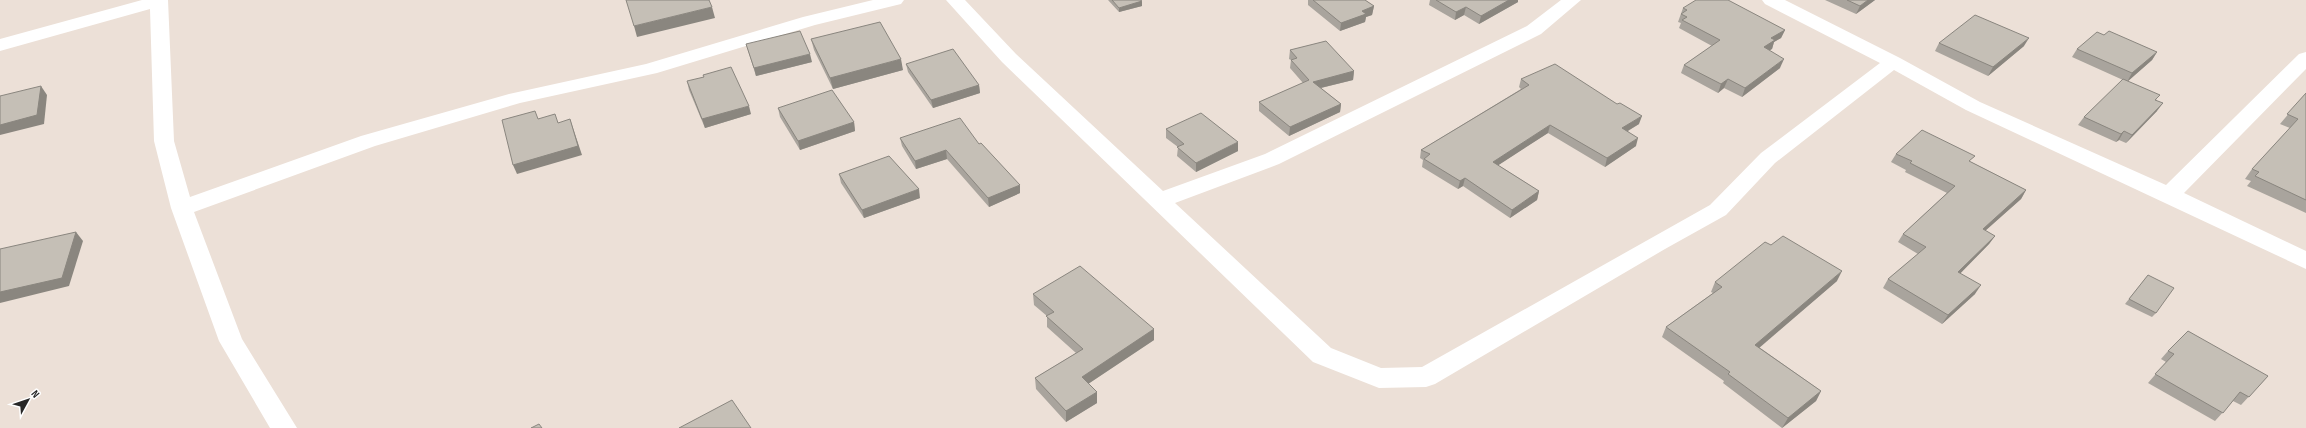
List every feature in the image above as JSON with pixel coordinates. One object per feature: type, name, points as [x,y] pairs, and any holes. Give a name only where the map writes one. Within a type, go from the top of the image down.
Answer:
[{"type":"street","points":[[182,208],[368,141],[516,98],[650,69],[809,21],[895,0]]},
{"type":"street","points":[[955,0],[1009,58],[1322,355],[1379,378],[1426,377],[1657,243],[1718,210],[1768,158],[1893,62]]},
{"type":"street","points":[[1158,201],[1272,159],[1534,30],[1572,0]]},
{"type":"street","points":[[1770,0],[1893,62],[1973,106],[2169,195],[2306,261]]},
{"type":"street","points":[[0,45],[159,1],[164,141],[182,208],[231,342],[284,428]]},
{"type":"street","points":[[2169,195],[2306,58]]},
{"type":"building","points":[[626,0],[709,0],[712,7],[634,26]]},
{"type":"building","points":[[1112,0],[1140,0],[1142,1],[1119,8]]},
{"type":"building","points":[[1313,0],[1365,0],[1374,6],[1362,11],[1366,14],[1341,23]]},
{"type":"building","points":[[1436,0],[1509,0],[1481,16],[1466,7],[1456,12]]},
{"type":"building","points":[[1696,0],[1728,0],[1785,30],[1771,38],[1775,40],[1764,47],[1784,59],[1745,88],[1728,79],[1721,84],[1684,65],[1720,40],[1682,20],[1687,17],[1681,14],[1687,10],[1683,8]]},
{"type":"building","points":[[1847,0],[1868,0],[1860,6]]},
{"type":"building","points":[[1975,15],[2029,38],[1993,67],[1939,43]]},
{"type":"building","points":[[880,22],[901,59],[830,78],[811,39]]},
{"type":"building","points":[[800,31],[810,54],[754,68],[746,44]]},
{"type":"building","points":[[2109,31],[2157,52],[2132,73],[2077,49],[2097,32],[2104,35]]},
{"type":"building","points":[[1326,41],[1354,71],[1313,82],[1341,104],[1290,127],[1259,102],[1309,80],[1291,60],[1297,58],[1290,50]]},
{"type":"building","points":[[953,49],[979,85],[931,100],[906,64]]},
{"type":"building","points":[[1555,64],[1617,104],[1620,103],[1642,116],[1622,128],[1638,138],[1607,158],[1550,125],[1493,162],[1539,191],[1512,210],[1465,178],[1460,181],[1424,159],[1430,154],[1421,150],[1529,85],[1521,79]]},
{"type":"building","points":[[731,67],[749,106],[702,119],[687,81],[704,77],[703,75]]},
{"type":"building","points":[[2123,79],[2160,95],[2155,100],[2163,103],[2132,135],[2124,131],[2121,134],[2084,117]]},
{"type":"building","points":[[41,86],[37,115],[0,125],[0,96]]},
{"type":"building","points":[[832,90],[854,122],[798,141],[778,108]]},
{"type":"building","points":[[2306,93],[2306,200],[2255,176],[2259,172],[2252,169],[2298,119],[2287,114]]},
{"type":"building","points":[[535,111],[538,119],[555,114],[558,123],[570,119],[578,146],[513,165],[502,120]]},
{"type":"building","points":[[1201,113],[1238,142],[1196,163],[1177,147],[1184,144],[1166,129]]},
{"type":"building","points":[[960,118],[979,144],[981,143],[1020,185],[988,198],[946,150],[915,161],[900,138]]},
{"type":"building","points":[[1922,130],[1975,156],[1969,161],[2026,190],[1983,229],[1995,236],[1958,272],[1981,285],[1948,315],[1888,279],[1926,247],[1903,234],[1955,186],[1910,163],[1912,161],[1896,154]]},
{"type":"building","points":[[889,156],[919,189],[862,210],[839,174]]},
{"type":"building","points":[[76,232],[62,278],[0,292],[0,249]]},
{"type":"building","points":[[1783,236],[1842,271],[1755,345],[1821,391],[1788,418],[1728,374],[1730,372],[1666,327],[1722,287],[1715,282],[1765,242],[1771,245]]},
{"type":"building","points":[[1080,266],[1154,329],[1082,377],[1097,392],[1066,411],[1035,378],[1083,349],[1046,316],[1054,312],[1033,294]]},
{"type":"building","points":[[2148,275],[2174,288],[2156,313],[2129,299]]},
{"type":"building","points":[[2188,331],[2268,376],[2249,397],[2240,392],[2223,413],[2155,374],[2174,354],[2168,351]]},
{"type":"building","points":[[732,400],[751,428],[679,428]]},
{"type":"building","points":[[539,424],[542,428],[531,428]]}]
